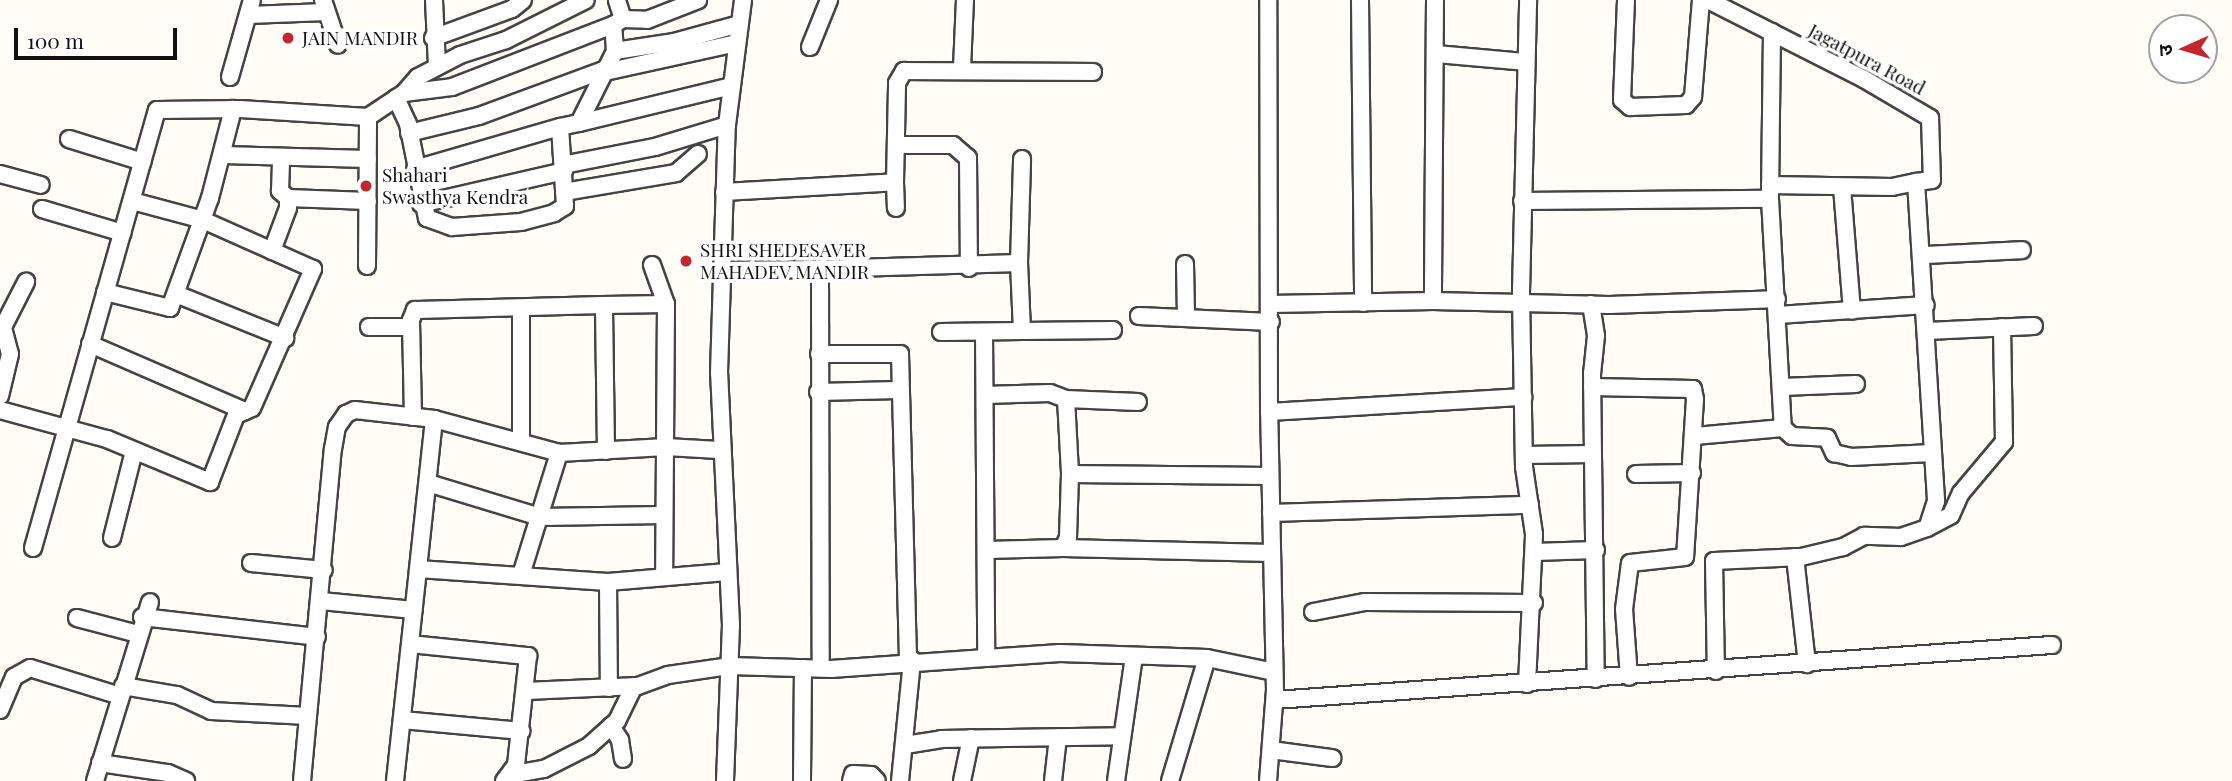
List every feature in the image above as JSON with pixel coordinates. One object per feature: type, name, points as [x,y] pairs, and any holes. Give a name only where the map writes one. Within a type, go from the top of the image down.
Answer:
[{"type":"street","points":[[434,0],[433,38],[437,67]]},
{"type":"street","points":[[493,0],[493,17]]},
{"type":"street","points":[[433,38],[493,17],[523,0]]},
{"type":"street","points":[[33,548],[157,110],[233,109],[368,117],[400,96],[418,77],[506,40],[586,0]]},
{"type":"street","points":[[579,123],[615,51],[617,0]]},
{"type":"street","points":[[400,96],[452,87],[618,22],[648,20],[698,0]]},
{"type":"street","points":[[724,781],[730,666],[719,450],[721,270],[727,131],[743,0]]},
{"type":"street","points":[[810,47],[829,0]]},
{"type":"street","points":[[962,68],[965,0]]},
{"type":"street","points":[[1268,0],[1271,304],[1269,412],[1275,700],[1268,781]]},
{"type":"street","points":[[1360,0],[1363,303]]},
{"type":"street","points":[[1433,301],[1435,0]]},
{"type":"street","points":[[1527,684],[1534,603],[1534,552],[1524,454],[1521,303],[1528,0]]},
{"type":"street","points":[[1626,0],[1622,100],[1630,107],[1686,105],[1693,97],[1701,0]]},
{"type":"street","name":"Jagatpura Road","points":[[1708,0],[1930,118],[1932,180],[1916,181]]},
{"type":"street","points":[[230,77],[250,7],[324,6],[338,45]]},
{"type":"street","points":[[615,51],[674,42],[740,24]]},
{"type":"street","points":[[1772,32],[1770,192],[1783,428]]},
{"type":"street","points":[[410,133],[479,116],[606,70],[737,43]]},
{"type":"street","points":[[1436,54],[1525,62]]},
{"type":"street","points":[[896,208],[895,182],[899,145],[897,83],[904,71],[962,68],[1093,72]]},
{"type":"street","points":[[415,169],[560,127],[732,86]]},
{"type":"street","points":[[400,96],[410,133],[421,204],[427,218],[452,227],[521,222],[554,213],[565,206],[560,127]]},
{"type":"street","points":[[105,292],[170,308],[223,155],[233,109]]},
{"type":"street","points":[[367,266],[368,117]]},
{"type":"street","points":[[421,204],[727,131]]},
{"type":"street","points":[[69,139],[143,162]]},
{"type":"street","points":[[899,145],[953,145],[968,158],[969,268]]},
{"type":"street","points":[[564,192],[676,173],[698,154]]},
{"type":"street","points":[[223,155],[368,159]]},
{"type":"street","points":[[281,157],[280,191],[288,198],[368,201]]},
{"type":"street","points":[[1022,159],[1022,331]]},
{"type":"street","points":[[0,174],[41,185]]},
{"type":"street","points":[[1522,201],[1892,187],[1916,181],[1924,256],[1937,500],[1927,528]]},
{"type":"street","points":[[725,185],[895,182]]},
{"type":"street","points":[[1842,187],[1852,311]]},
{"type":"street","points":[[272,251],[288,198]]},
{"type":"street","points":[[0,410],[134,451],[210,482],[236,415],[252,408],[313,269],[202,220],[132,201]]},
{"type":"street","points":[[42,209],[123,233]]},
{"type":"street","points":[[1924,256],[2022,250]]},
{"type":"street","points":[[721,270],[969,268],[1020,263]]},
{"type":"street","points":[[1185,264],[1186,318]]},
{"type":"street","points":[[652,265],[666,304],[664,577]]},
{"type":"street","points":[[820,269],[818,392],[821,668]]},
{"type":"street","points":[[0,396],[10,354],[3,327],[26,282]]},
{"type":"street","points":[[176,294],[285,338]]},
{"type":"street","points":[[1271,304],[1433,301],[1778,307],[1852,311],[1926,305]]},
{"type":"street","points":[[413,417],[411,313],[424,307],[521,308],[666,304]]},
{"type":"street","points":[[1591,304],[1595,336],[1592,387],[1596,680]]},
{"type":"street","points":[[604,305],[606,451]]},
{"type":"street","points":[[521,308],[521,442]]},
{"type":"street","points":[[1139,316],[1271,322]]},
{"type":"street","points":[[1927,331],[2034,326]]},
{"type":"street","points":[[369,327],[411,327]]},
{"type":"street","points":[[1629,677],[1624,609],[1630,563],[1685,557],[1714,561],[1795,557],[1843,547],[1864,536],[1901,537],[1947,520],[1961,493],[2004,442],[2002,327]]},
{"type":"street","points":[[941,332],[1113,330]]},
{"type":"street","points":[[984,332],[986,658]]},
{"type":"street","points":[[90,344],[245,411]]},
{"type":"street","points":[[819,354],[900,354],[898,390],[910,661],[900,781]]},
{"type":"street","points":[[1782,387],[1856,384]]},
{"type":"street","points":[[1592,387],[1693,389],[1695,436],[1685,557]]},
{"type":"street","points":[[818,392],[898,390]]},
{"type":"street","points":[[985,395],[1050,394],[1066,399],[1138,402]]},
{"type":"street","points":[[1269,412],[1524,397]]},
{"type":"street","points":[[1063,548],[1068,538],[1070,474],[1066,399]]},
{"type":"street","points":[[302,781],[337,426],[355,410],[434,419],[559,453],[666,447],[719,450]]},
{"type":"street","points":[[395,781],[434,419]]},
{"type":"street","points":[[1695,436],[1783,428],[1792,436],[1828,438],[1834,453],[1851,457],[1933,453]]},
{"type":"street","points":[[112,538],[134,451]]},
{"type":"street","points":[[521,575],[559,453]]},
{"type":"street","points":[[1524,454],[1593,454]]},
{"type":"street","points":[[1636,474],[1692,473]]},
{"type":"street","points":[[1070,474],[1270,476]]},
{"type":"street","points":[[428,483],[540,517],[663,515]]},
{"type":"street","points":[[1271,513],[1530,505]]},
{"type":"street","points":[[986,550],[1063,548],[1271,553]]},
{"type":"street","points":[[1534,552],[1595,550]]},
{"type":"street","points":[[1795,557],[1807,664]]},
{"type":"street","points":[[1714,561],[1716,671]]},
{"type":"street","points":[[251,563],[324,570]]},
{"type":"street","points":[[418,569],[608,582],[727,572]]},
{"type":"street","points":[[608,582],[610,688]]},
{"type":"street","points":[[94,781],[142,617],[150,601]]},
{"type":"street","points":[[321,601],[414,610]]},
{"type":"street","points":[[1313,612],[1365,602],[1534,603]]},
{"type":"street","points":[[142,617],[317,637]]},
{"type":"street","points":[[77,618],[138,634]]},
{"type":"street","points":[[411,644],[528,656],[516,765],[507,778]]},
{"type":"street","points":[[1275,700],[1596,680],[2052,645]]},
{"type":"street","points":[[1115,781],[1134,656]]},
{"type":"street","points":[[526,691],[634,686],[668,675],[730,666],[821,668],[986,658],[1207,658],[1274,672]]},
{"type":"street","points":[[1170,781],[1207,658]]},
{"type":"street","points":[[0,710],[14,677],[30,668],[122,691],[177,695],[211,711],[309,716]]},
{"type":"street","points":[[802,781],[803,668]]},
{"type":"street","points":[[507,778],[544,769],[589,746],[611,726],[634,686]]},
{"type":"street","points":[[402,719],[521,731]]},
{"type":"street","points":[[611,726],[620,740],[623,759]]},
{"type":"street","points":[[905,745],[971,738],[1122,736]]},
{"type":"street","points":[[1053,781],[1058,737]]},
{"type":"street","points":[[962,781],[971,738]]},
{"type":"street","points":[[1272,750],[1332,758]]},
{"type":"street","points":[[100,763],[178,780]]},
{"type":"street","points":[[851,781],[853,774],[871,775],[877,781]]},
{"type":"place","name":"JAIN MANDIR","points":[[288,38]]},
{"type":"place","name":"Shahari Swasthya Kendra","points":[[366,186]]},
{"type":"place","name":"SHRI SHEDESAVER MAHADEV MANDIR","points":[[686,261]]}]
